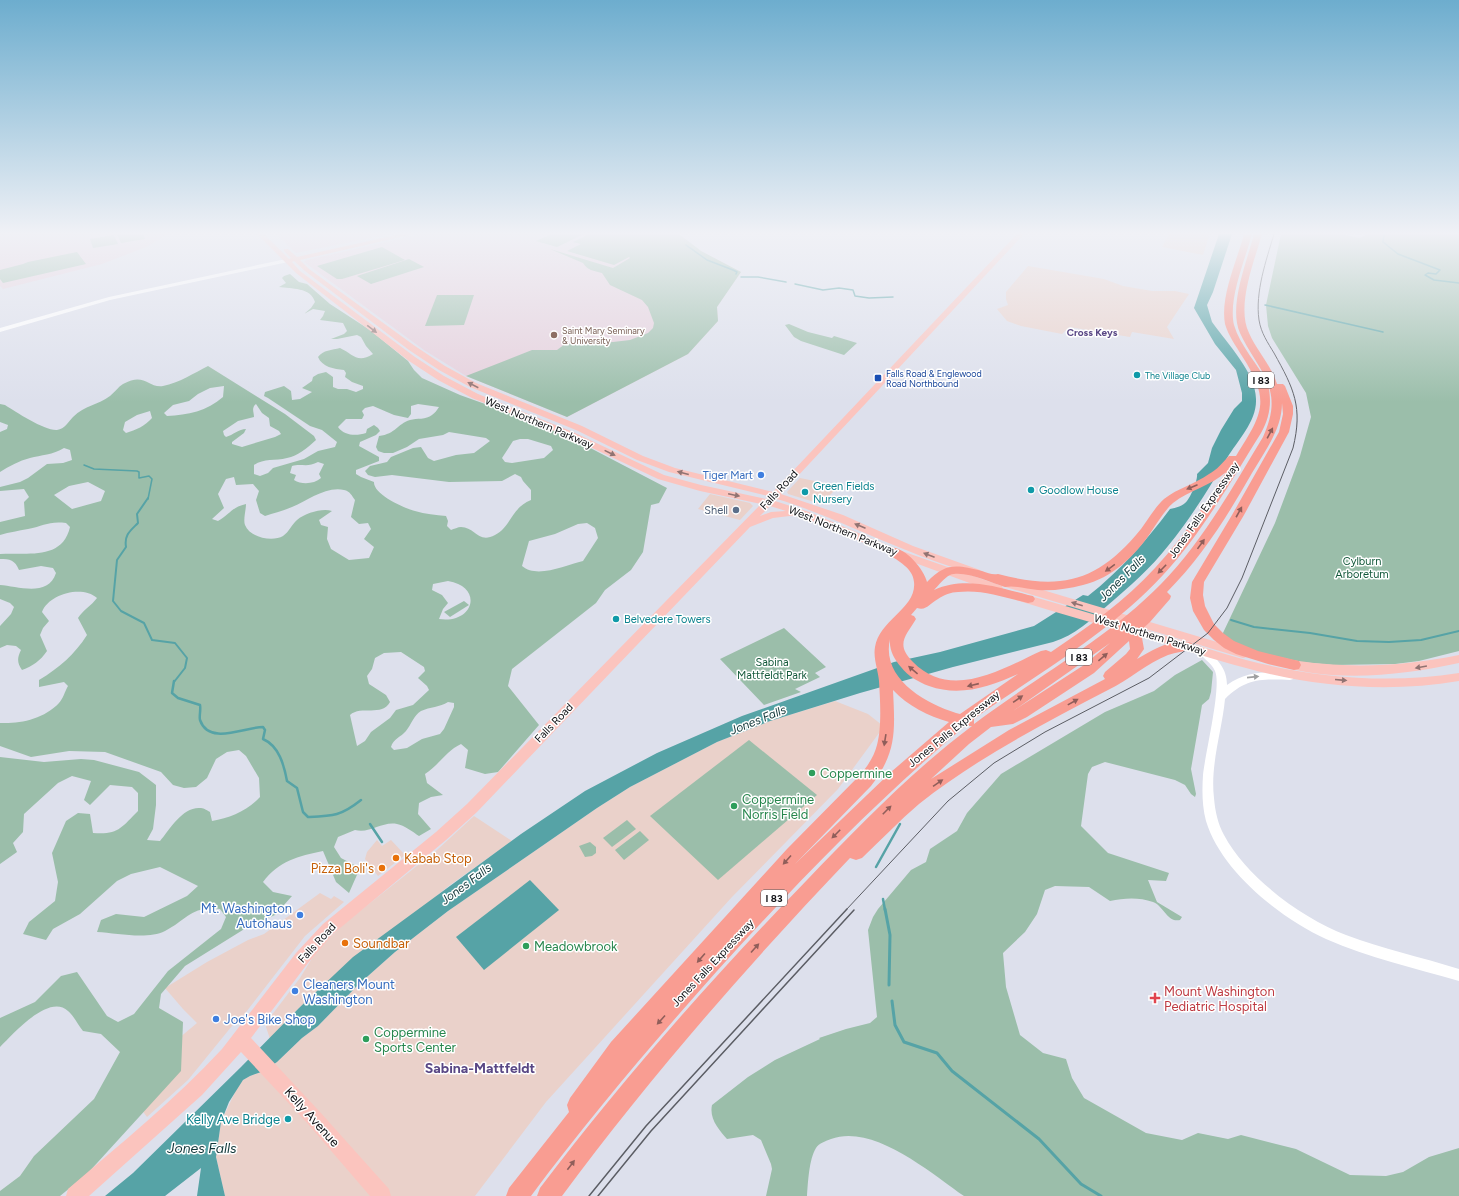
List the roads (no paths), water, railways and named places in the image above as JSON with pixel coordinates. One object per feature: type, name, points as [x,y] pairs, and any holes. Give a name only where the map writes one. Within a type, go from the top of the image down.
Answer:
[{"type":"highway","name":"Jones Falls Expressway","points":[[521,1191],[555,1146],[626,1059],[719,956],[836,833],[935,742],[995,696],[1073,643],[1130,600],[1173,557],[1194,529],[1256,433],[1265,410],[1265,392],[1258,375],[1233,332],[1229,316],[1234,290]]},
{"type":"highway","name":"Jones Falls Expressway","points":[[548,1196],[644,1073],[782,919],[893,804],[985,722],[1087,652],[1129,620],[1158,594],[1187,563],[1212,528],[1268,437],[1275,421],[1278,404],[1274,385],[1241,325],[1239,311],[1244,290]]},
{"type":"highway","points":[[1249,342],[1281,386],[1288,406],[1288,414],[1280,440],[1198,582],[1196,598],[1205,622],[1220,638],[1250,653],[1294,665]]},
{"type":"highway","points":[[970,570],[1033,586],[1064,585],[1089,579],[1107,571],[1122,558],[1148,528],[1163,507],[1180,492],[1210,478],[1222,469],[1256,433]]},
{"type":"highway","points":[[892,551],[912,565],[920,575],[922,588],[918,598]]},
{"type":"highway","points":[[881,655],[891,678],[916,702],[938,714],[955,719],[975,722],[990,722],[1013,718],[1034,707],[1089,669],[1145,619],[1165,597],[1187,563]]},
{"type":"highway","points":[[521,1191],[552,1143],[618,1049],[792,854],[874,770],[885,745],[887,730],[886,681],[881,655],[884,637],[889,630],[918,598],[946,572],[958,570],[1005,583]]},
{"type":"highway","points":[[1028,599],[968,587],[951,588],[940,591],[926,601],[899,631],[896,641],[898,652],[911,669],[932,682],[954,687],[975,685],[1073,643]]},
{"type":"highway","points":[[1116,616],[1129,629],[1135,638],[1137,644],[1135,661]]},
{"type":"highway","points":[[782,919],[921,794],[978,757],[1092,691],[1113,681],[1135,661],[1173,647],[1187,646]]},
{"type":"main road","name":"West Northern Parkway","points":[[321,290],[412,359],[462,389],[492,404],[570,434],[661,477],[700,488],[772,499],[819,509],[909,548],[1129,629],[1187,646],[1322,670],[1372,672],[1422,667],[1459,659]]},
{"type":"main road","name":"Falls Road","points":[[74,1196],[196,1089],[228,1055],[297,964],[328,929],[442,836],[472,808],[772,499],[968,290]]},
{"type":"main road","name":"West Northern Parkway","points":[[772,499],[892,551],[946,572],[1028,599],[1052,601],[1116,616],[1275,671],[1308,677],[1360,682],[1400,682],[1459,677]]},
{"type":"main road","points":[[745,526],[771,515],[782,513],[806,514]]},
{"type":"main road","name":"Kelly Avenue","points":[[241,1039],[382,1196]]},
{"type":"street","points":[[0,326],[112,295],[139,290]]},
{"type":"street","points":[[0,330],[109,299],[148,290]]},
{"type":"street","points":[[1205,648],[1220,671],[1221,697],[1208,781],[1208,796],[1212,821],[1221,841],[1242,868],[1271,897],[1311,925],[1354,944],[1459,975]]},
{"type":"street","points":[[1221,697],[1233,684],[1245,678],[1280,676],[1308,677]]},
{"type":"water","name":"Jones Falls","points":[[1200,290],[1214,290],[1207,305],[1212,322],[1240,359],[1251,379],[1255,389],[1256,399],[1253,415],[1246,430],[1184,525],[1147,570],[1095,616],[1076,631],[1053,642],[953,667],[860,693],[770,721],[717,742],[630,787],[597,808],[448,911],[395,952],[359,984],[318,1026],[302,1038],[277,1062],[264,1071],[243,1080],[229,1102],[221,1122],[216,1157],[225,1196],[197,1196],[201,1168],[165,1196],[105,1196],[133,1173],[299,1008],[353,957],[521,834],[585,791],[657,753],[742,716],[894,662],[940,652],[1034,626],[1083,595],[1088,596],[1132,555],[1152,533],[1170,509],[1184,504],[1187,501],[1194,488],[1197,474],[1208,463],[1212,448],[1221,430],[1234,409],[1242,401],[1242,393],[1236,370],[1215,344],[1194,308]]},
{"type":"water","points":[[530,880],[559,910],[484,970],[456,937]]},
{"type":"waterway","points":[[852,290],[855,296],[869,298],[893,297]]},
{"type":"waterway","points":[[1265,305],[1383,332]]},
{"type":"waterway","points":[[84,465],[94,469],[137,471],[139,472],[139,478],[149,476],[152,479],[148,499]]},
{"type":"waterway","points":[[148,498],[137,514],[138,523],[128,534],[126,539],[126,547],[117,560],[113,601],[121,611],[144,623],[152,640],[175,643],[187,658],[185,668],[174,682]]},
{"type":"waterway","points":[[1231,620],[1254,627],[1310,633],[1357,641],[1389,642],[1421,640],[1459,631]]},
{"type":"waterway","points":[[174,681],[172,693],[178,698],[200,705],[200,720],[205,728],[211,732],[219,734],[263,727],[265,730],[263,739],[269,742],[277,751],[287,781],[297,788],[303,812],[308,817],[336,814],[348,809],[361,800]]},
{"type":"waterway","points":[[370,824],[382,842]]},
{"type":"waterway","points":[[876,867],[900,824]]},
{"type":"waterway","points":[[883,899],[885,910]]},
{"type":"waterway","points":[[885,909],[890,935],[889,985]]},
{"type":"waterway","points":[[892,1001],[895,1025],[904,1042],[937,1053],[952,1071],[1039,1139],[1081,1184],[1101,1196]]},
{"type":"tram line","points":[[846,910],[948,801],[994,763],[1045,732],[1149,678],[1208,633],[1227,608],[1242,578],[1293,448],[1296,434],[1297,409],[1295,399],[1287,377],[1261,329],[1258,309],[1260,290]]},
{"type":"tram line","points":[[589,1196],[646,1126],[847,909]]},
{"type":"tram line","points":[[598,1196],[651,1131],[854,910]]},
{"type":"place","name":"Saint Mary Seminary & University","points":[[554,335]]},
{"type":"place","name":"The Village Club","points":[[1137,375]]},
{"type":"place","name":"Falls Road & Englewood Road Northbound","points":[[878,378]]},
{"type":"place","name":"Tiger Mart","points":[[761,475]]},
{"type":"place","name":"Goodlow House","points":[[1031,490]]},
{"type":"place","name":"Green Fields Nursery","points":[[805,492]]},
{"type":"place","name":"Shell","points":[[736,510]]},
{"type":"place","name":"Belvedere Towers","points":[[616,619]]},
{"type":"place","name":"Coppermine","points":[[812,773]]},
{"type":"place","name":"Coppermine Norris Field","points":[[734,806]]},
{"type":"place","name":"Kabab Stop","points":[[396,858]]},
{"type":"place","name":"Pizza Boli's","points":[[382,868]]},
{"type":"place","name":"Mt. Washington Autohaus","points":[[300,915]]},
{"type":"place","name":"Soundbar","points":[[345,943]]},
{"type":"place","name":"Meadowbrook","points":[[526,946]]},
{"type":"place","name":"Cleaners Mount Washington","points":[[295,991]]},
{"type":"place","name":"Mount Washington Pediatric Hospital","points":[[1155,998]]},
{"type":"place","name":"Joe's Bike Shop","points":[[216,1019]]},
{"type":"place","name":"Coppermine Sports Center","points":[[366,1039]]},
{"type":"place","name":"Kelly Ave Bridge","points":[[288,1119]]},
{"type":"district","name":"Cross Keys","points":[[1092,332]]},
{"type":"district","name":"Sabina-Mattfeldt","points":[[480,1068]]},
{"type":"park label","name":"Cylburn Arboretum","points":[[1362,567]]},
{"type":"park label","name":"Sabina Mattfeldt Park","points":[[772,668]]}]
